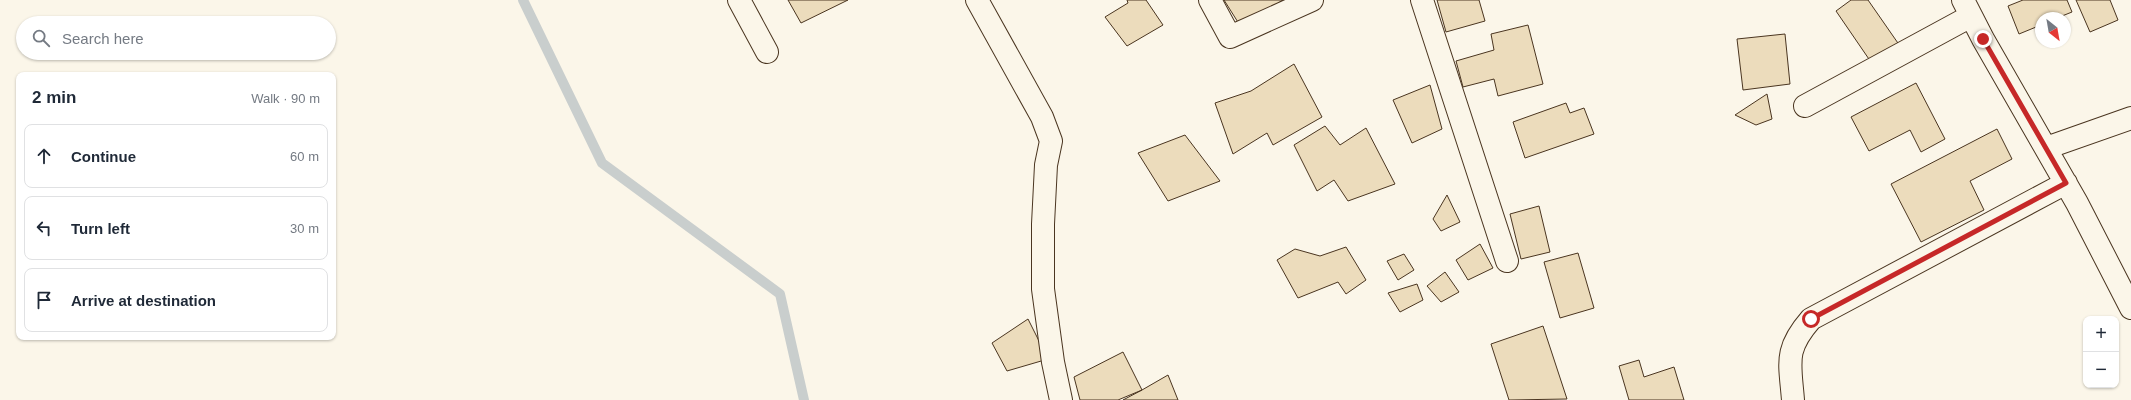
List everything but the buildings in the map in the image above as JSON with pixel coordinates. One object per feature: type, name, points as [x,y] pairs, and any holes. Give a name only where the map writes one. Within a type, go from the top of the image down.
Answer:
[{"type":"street","points":[[739,0],[767,52]]},
{"type":"street","points":[[977,0],[1042,117],[1051,140],[1046,165],[1043,224],[1043,289],[1053,362],[1061,400]]},
{"type":"street","points":[[1210,0],[1230,37],[1312,0]]},
{"type":"street","points":[[1422,0],[1507,261]]},
{"type":"street","points":[[1805,106],[1967,8],[2066,183],[2131,308]]},
{"type":"street","points":[[2046,148],[2131,118]]},
{"type":"street","points":[[1793,400],[1790,354],[1800,333],[1811,319],[2066,183]]},
{"type":"waterway","points":[[523,0],[602,163],[780,294],[804,400]]},
{"type":"route","points":[[1811,319],[2066,183],[1983,39]]}]
